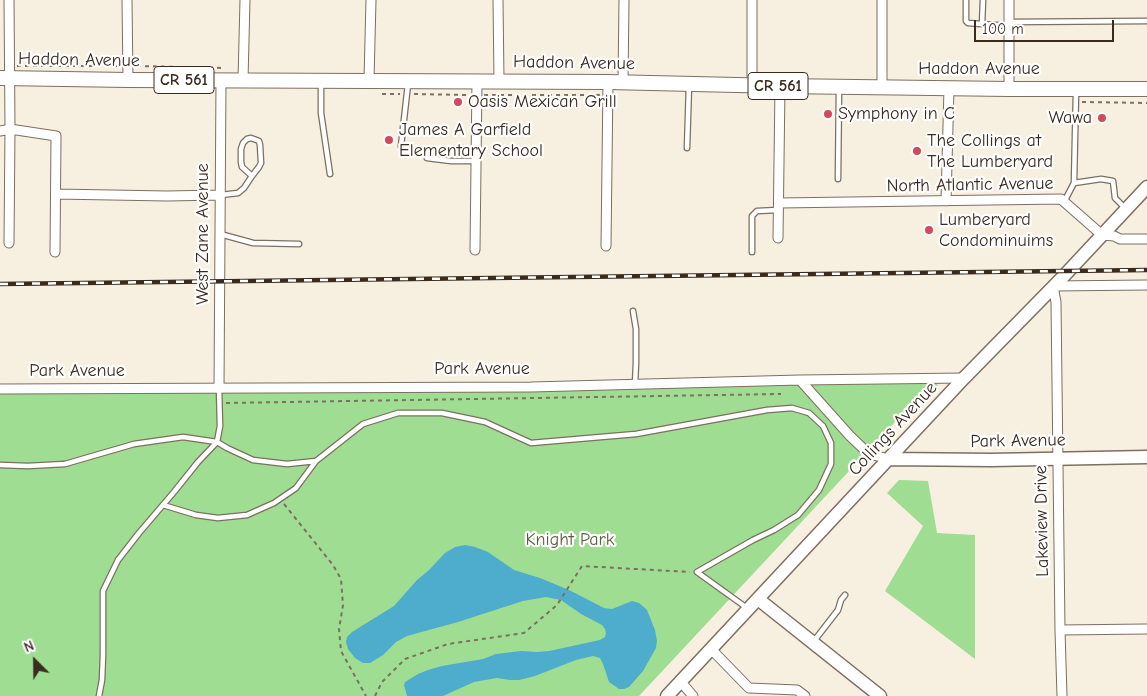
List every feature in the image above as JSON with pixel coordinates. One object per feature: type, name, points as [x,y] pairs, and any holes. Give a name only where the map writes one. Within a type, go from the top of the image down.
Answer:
[{"type":"main road","name":"Haddon Avenue","points":[[6,74],[222,74],[243,80],[408,80],[477,88],[499,80],[613,86],[689,83],[1010,89],[1147,88]]},
{"type":"main road","name":"Collings Avenue","points":[[667,696],[964,378],[1147,187]]},
{"type":"main road","name":"Park Avenue","points":[[889,459],[991,460],[1147,457]]},
{"type":"main road","points":[[758,599],[880,696]]},
{"type":"street","points":[[8,0],[6,74],[10,129],[9,243]]},
{"type":"street","points":[[127,0],[128,73]]},
{"type":"street","points":[[243,80],[245,0]]},
{"type":"street","points":[[369,80],[371,0]]},
{"type":"street","points":[[498,0],[499,80]]},
{"type":"street","points":[[606,246],[613,86],[624,0]]},
{"type":"street","points":[[752,0],[752,85]]},
{"type":"street","points":[[882,0],[882,87]]},
{"type":"street","points":[[1009,0],[1010,89]]},
{"type":"street","name":"West Zane Avenue","points":[[219,388],[222,74]]},
{"type":"street","points":[[778,238],[780,86]]},
{"type":"street","points":[[475,250],[477,88]]},
{"type":"street","points":[[946,201],[949,88]]},
{"type":"street","points":[[0,131],[10,129],[56,136],[55,252]]},
{"type":"street","points":[[56,194],[220,195]]},
{"type":"street","name":"North Atlantic Avenue","points":[[778,206],[1061,199],[1102,235],[1114,236],[1120,239],[1147,239]]},
{"type":"street","points":[[1054,286],[1147,285]]},
{"type":"street","name":"Lakeview Drive","points":[[1054,286],[1056,302],[1062,696]]},
{"type":"street","name":"Park Avenue","points":[[0,389],[531,387],[964,378]]},
{"type":"street","points":[[800,380],[850,436],[869,454],[889,459]]},
{"type":"street","points":[[1060,630],[1147,629]]},
{"type":"street","points":[[711,650],[749,688],[797,690],[806,696]]},
{"type":"street","points":[[681,682],[693,696]]},
{"type":"lane","points":[[966,0],[966,21],[968,23],[1147,21]]},
{"type":"lane","points":[[982,24],[983,0]]},
{"type":"lane","points":[[321,80],[321,112],[330,174]]},
{"type":"lane","points":[[401,146],[408,80]]},
{"type":"lane","points":[[687,148],[689,83]]},
{"type":"lane","points":[[838,179],[839,86]]},
{"type":"lane","points":[[1064,202],[1074,183],[1076,88]]},
{"type":"lane","points":[[220,195],[238,193],[244,188],[261,163],[259,141],[251,138],[243,143],[241,162],[242,167],[252,176]]},
{"type":"lane","points":[[427,158],[451,161],[476,161]]},
{"type":"lane","points":[[1074,183],[1101,179],[1113,181],[1115,198],[1126,210]]},
{"type":"lane","points":[[752,252],[752,216],[757,211],[778,206]]},
{"type":"lane","points":[[220,234],[253,243],[299,244]]},
{"type":"lane","points":[[633,311],[636,329],[635,384]]},
{"type":"lane","points":[[100,696],[103,655],[102,591],[118,560],[198,462],[217,442],[220,426],[219,388]]},
{"type":"lane","points":[[163,505],[196,515],[218,518],[247,516],[274,503],[296,488],[316,461],[363,424],[398,413],[442,412],[486,422],[531,442],[636,434],[768,410],[792,408],[809,413],[823,426],[831,443],[831,464],[819,490],[798,515],[697,572],[748,609]]},
{"type":"lane","points":[[0,465],[65,464],[134,444],[183,437],[217,442],[253,460],[287,464],[316,461]]},
{"type":"lane","points":[[813,642],[838,610],[841,600],[845,595]]},
{"type":"path","points":[[6,74],[222,74]]},
{"type":"path","points":[[477,88],[613,86]]},
{"type":"path","points":[[219,403],[781,394]]},
{"type":"path","points":[[280,499],[333,565],[340,579],[343,605],[339,629],[342,651],[366,696]]},
{"type":"path","points":[[375,696],[382,682],[405,659],[448,644],[524,633],[557,604],[582,566],[697,572]]},
{"type":"green space","name":"Knight Park","points":[[935,379],[938,386],[907,409],[639,696],[0,696],[0,391]]},
{"type":"green space","points":[[899,480],[928,481],[937,533],[975,535],[975,659],[885,591],[923,526],[887,493]]},
{"type":"water","points":[[465,545],[488,552],[514,570],[569,590],[604,608],[612,609],[632,601],[639,603],[647,610],[657,641],[656,648],[643,671],[629,687],[619,689],[609,682],[600,658],[593,656],[519,680],[497,678],[474,682],[443,696],[407,696],[405,682],[428,670],[483,659],[496,654],[521,651],[549,651],[600,640],[605,637],[605,629],[602,625],[581,614],[561,600],[546,597],[523,601],[407,636],[396,642],[383,655],[370,663],[363,663],[355,658],[348,649],[347,637],[394,606],[445,553],[455,547]]},
{"type":"railway","points":[[0,284],[1147,270]]},
{"type":"place","name":"Oasis Mexican Grill","points":[[458,102]]},
{"type":"place","name":"Symphony in C","points":[[828,114]]},
{"type":"place","name":"Wawa","points":[[1102,118]]},
{"type":"place","name":"James A Garfield Elementary School","points":[[389,140]]},
{"type":"place","name":"The Collings at The Lumberyard","points":[[917,151]]},
{"type":"place","name":"Lumberyard Condominuims","points":[[929,230]]}]
